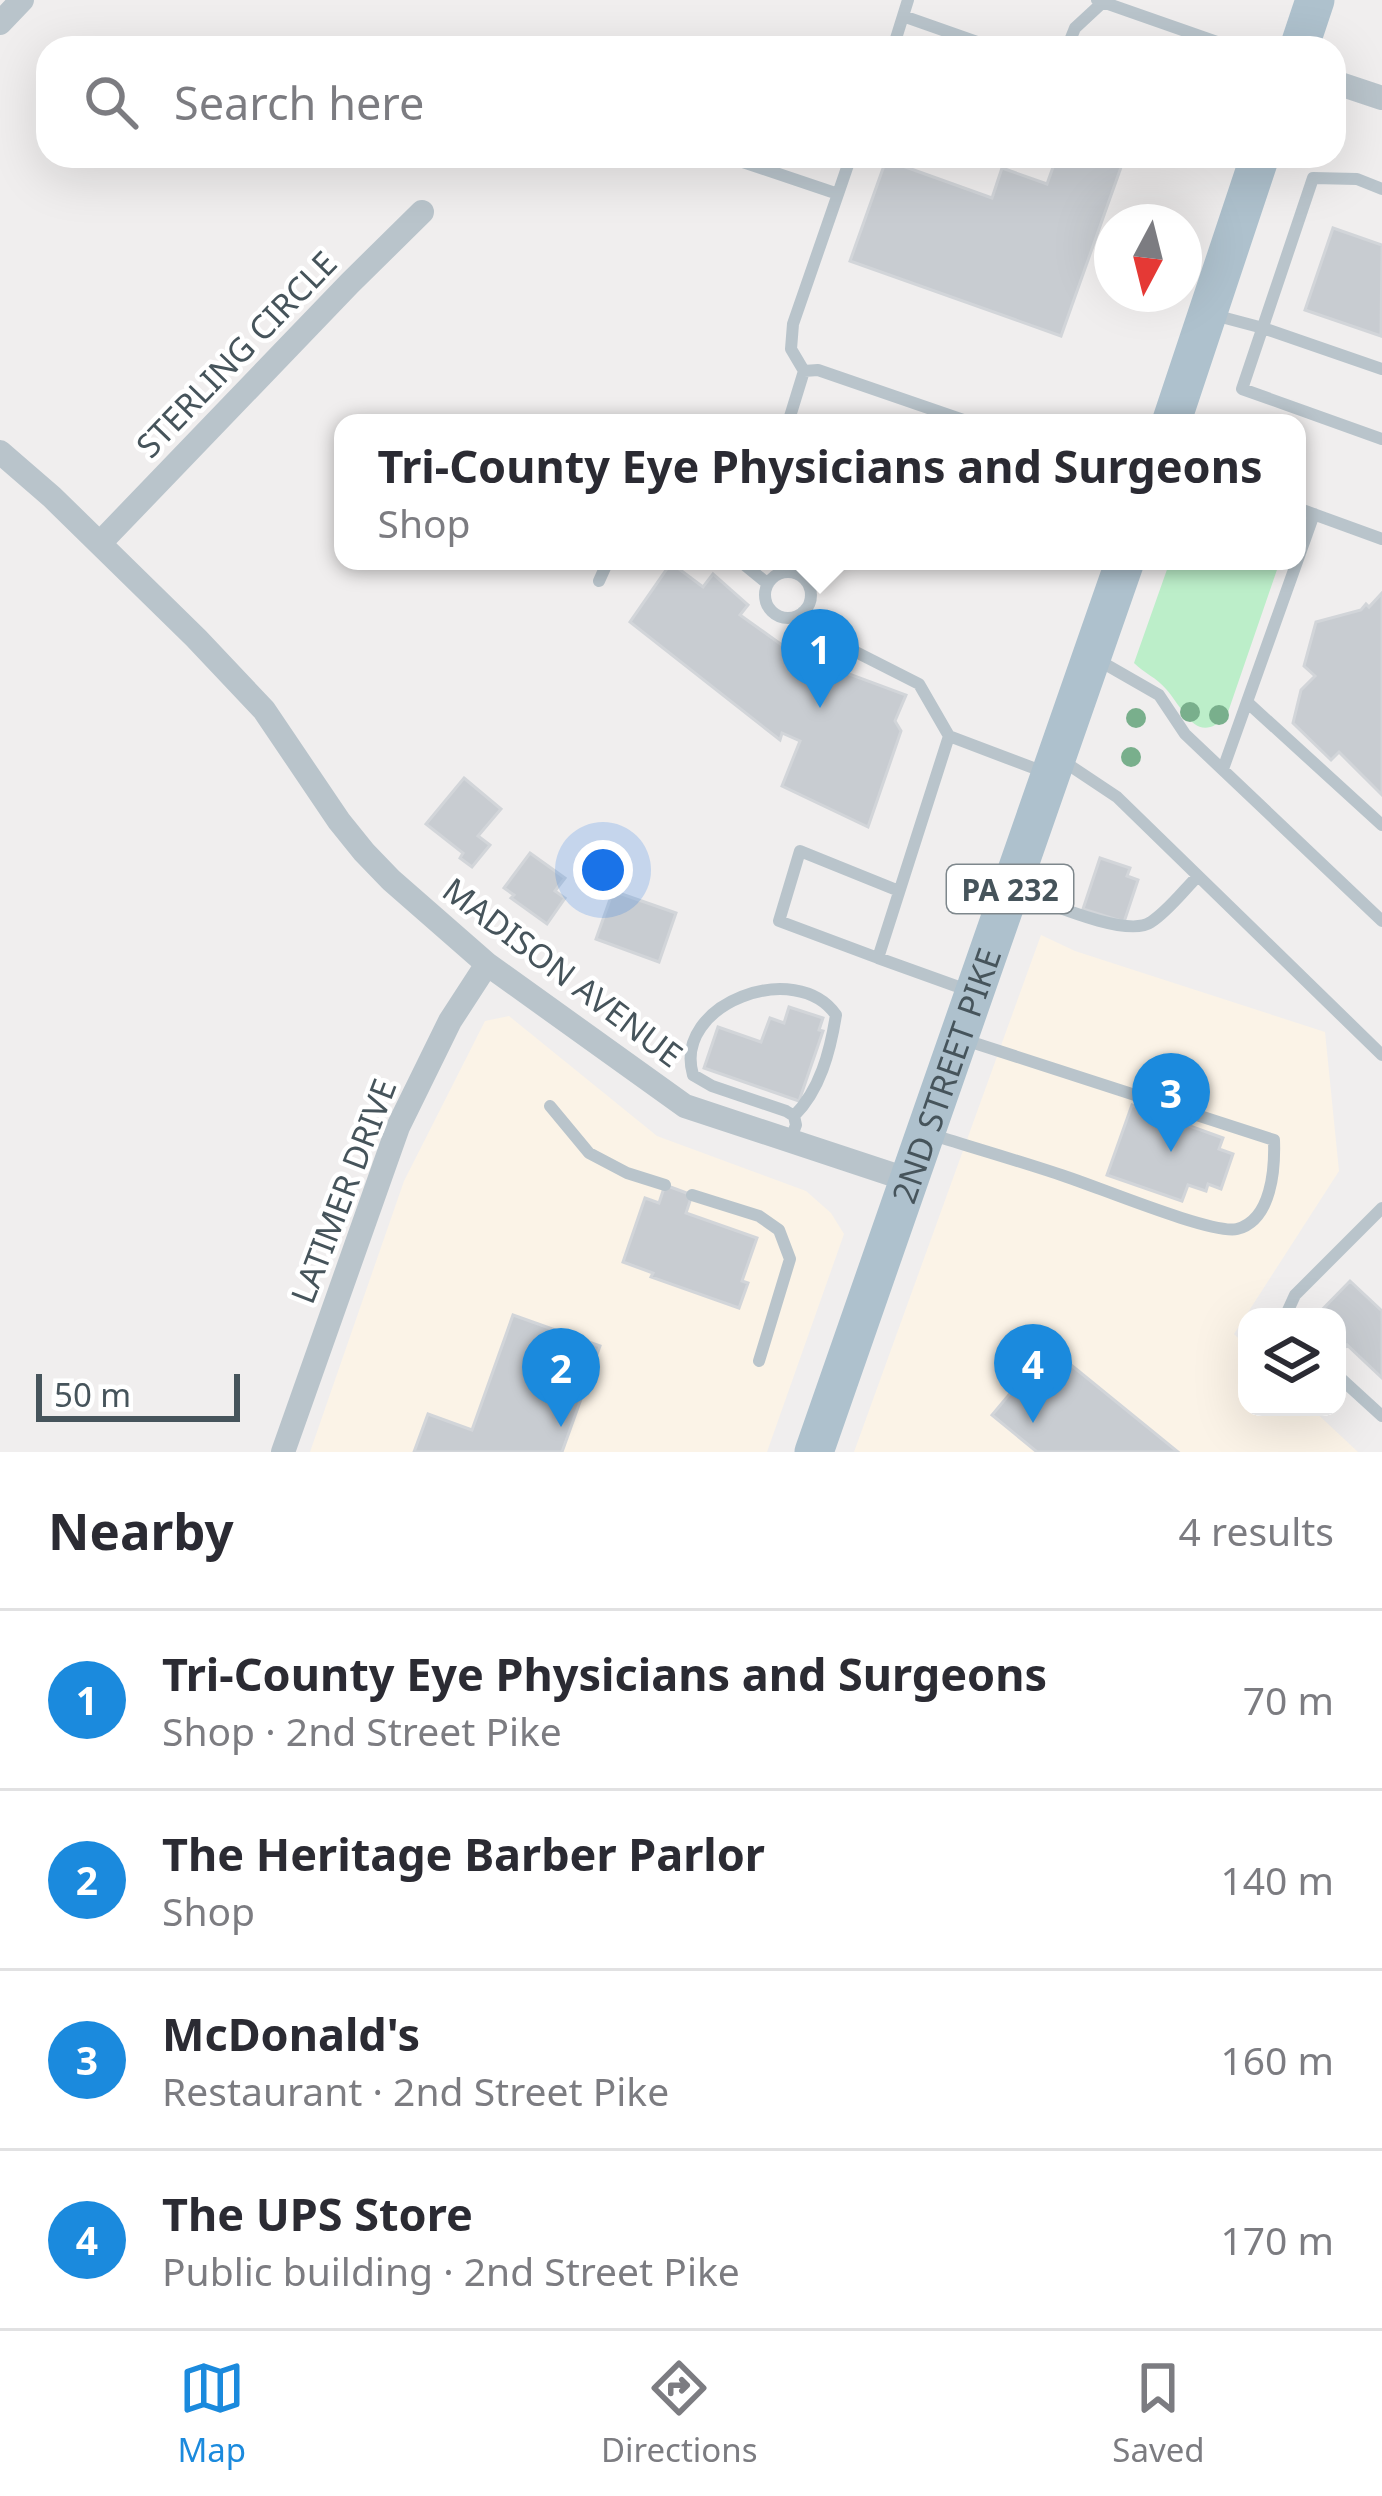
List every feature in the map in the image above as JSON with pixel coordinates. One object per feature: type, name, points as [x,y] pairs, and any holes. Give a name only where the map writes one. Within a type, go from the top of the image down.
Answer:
[{"type":"main road","points":[[1303,36],[1315,0]]},
{"type":"main road","points":[[1174,414],[1256,168]]},
{"type":"main road","name":"2ND STREET PIKE","points":[[814,1452],[1092,656],[1117,570]]},
{"type":"street","points":[[0,23],[22,0]]},
{"type":"street","points":[[1346,86],[1382,98]]},
{"type":"street","name":"STERLING CIRCLE","points":[[100,543],[422,212]]},
{"type":"street","name":"MADISON AVENUE","points":[[0,452],[100,543],[264,710],[364,852],[487,964],[685,1106],[792,1129],[909,1180]]},
{"type":"street","name":"LATIMER DRIVE","points":[[283,1452],[398,1127],[450,1021],[487,964]]},
{"type":"lane","points":[[897,36],[908,0]]},
{"type":"lane","points":[[1072,36],[1100,1],[1200,36]]},
{"type":"lane","points":[[903,16],[960,36]]},
{"type":"lane","points":[[761,168],[838,194]]},
{"type":"lane","points":[[791,414],[804,371],[791,349],[793,324],[847,168]]},
{"type":"lane","points":[[1382,188],[1357,179],[1313,178],[1242,389],[1382,440]]},
{"type":"lane","points":[[1207,314],[1382,369]]},
{"type":"lane","points":[[804,371],[818,370],[946,414]]},
{"type":"lane","points":[[1306,511],[1382,539]]},
{"type":"lane","points":[[1306,536],[1314,514]]},
{"type":"lane","points":[[599,581],[604,570]]},
{"type":"lane","points":[[751,570],[768,584]]},
{"type":"lane","points":[[1223,769],[1294,570]]},
{"type":"lane","points":[[792,573],[809,586],[810,600],[803,612],[788,618],[774,613],[765,599],[768,584],[772,578],[792,573]]},
{"type":"lane","points":[[803,612],[848,648],[919,684],[949,736],[1054,765],[1117,797],[1382,1055]]},
{"type":"lane","points":[[1092,656],[1159,695],[1185,734],[1382,922]]},
{"type":"lane","points":[[1247,702],[1382,825]]},
{"type":"lane","points":[[878,958],[949,736]]},
{"type":"lane","points":[[899,890],[800,851],[779,921],[974,993]]},
{"type":"lane","points":[[1010,890],[1113,925],[1137,928],[1150,924],[1198,876]]},
{"type":"lane","points":[[772,989],[813,997],[836,1016],[818,1084],[792,1129],[786,1111],[693,1075],[691,1053],[700,1031],[726,1002],[772,989]]},
{"type":"lane","points":[[926,1133],[1202,1224],[1236,1229],[1256,1218],[1266,1198],[1274,1168],[1274,1140],[959,1038]]},
{"type":"lane","points":[[550,1106],[590,1153],[627,1173],[665,1185]]},
{"type":"lane","points":[[692,1195],[759,1216],[779,1230],[790,1259],[759,1361]]},
{"type":"lane","points":[[1289,1308],[1295,1295],[1382,1208]]},
{"type":"lane","points":[[1346,1383],[1382,1416]]},
{"type":"shaded area","points":[[1041,935],[1075,951],[1325,1032],[1339,1171],[1251,1308],[1238,1308],[1234,1334],[1238,1338],[1238,1416],[1320,1416],[1358,1452],[854,1452]]},
{"type":"shaded area","points":[[509,1016],[657,1136],[806,1191],[831,1213],[844,1234],[767,1452],[310,1452],[404,1181],[485,1021]]},
{"type":"green space","points":[[1167,570],[1277,570],[1227,715],[1217,724],[1207,728],[1192,722],[1162,685],[1134,663]]},
{"type":"building","points":[[883,168],[908,168],[992,198],[1002,168],[1047,184],[1053,168],[1121,168],[1108,204],[1094,204],[1094,243],[1061,336],[850,261]]},
{"type":"building","points":[[1333,228],[1382,245],[1381,336],[1305,310]]},
{"type":"building","points":[[666,570],[680,570],[703,587],[713,574],[748,605],[740,615],[789,650],[785,655],[809,673],[817,662],[906,695],[895,721],[901,731],[868,827],[782,786],[800,741],[782,733],[780,740],[630,622]]},
{"type":"building","points":[[1382,593],[1382,795],[1339,752],[1331,760],[1293,723],[1301,690],[1315,676],[1304,666],[1316,622],[1361,610],[1366,604],[1369,607]]},
{"type":"building","points":[[464,778],[501,809],[478,836],[490,845],[472,867],[460,858],[463,853],[426,824]]},
{"type":"building","points":[[530,853],[565,878],[555,891],[565,898],[547,924],[504,888]]},
{"type":"building","points":[[1100,858],[1130,868],[1127,876],[1138,880],[1124,922],[1083,909]]},
{"type":"building","points":[[613,891],[676,913],[659,962],[596,939]]},
{"type":"building","points":[[789,1007],[823,1018],[819,1030],[823,1031],[799,1101],[704,1068],[718,1027],[761,1042],[770,1018],[784,1023]]},
{"type":"building","points":[[1132,1105],[1223,1138],[1219,1149],[1233,1154],[1221,1189],[1208,1184],[1206,1191],[1188,1185],[1182,1201],[1107,1175]]},
{"type":"building","points":[[665,1185],[692,1195],[686,1213],[757,1238],[742,1281],[748,1283],[739,1308],[651,1277],[653,1273],[623,1262],[645,1198],[659,1203]]},
{"type":"building","points":[[1350,1281],[1382,1311],[1382,1378],[1346,1346],[1346,1308],[1324,1308]]},
{"type":"building","points":[[513,1315],[600,1346],[562,1452],[414,1452],[428,1414],[472,1430]]},
{"type":"building","points":[[1049,1347],[1178,1452],[1037,1452],[992,1415]]},
{"type":"place","name":"Tri-County Eye Physicians and Surgeons","points":[[820,708]]},
{"type":"place","name":"McDonald's","points":[[1171,1152]]},
{"type":"place","name":"The UPS Store","points":[[1033,1423]]},
{"type":"place","name":"The Heritage Barber Parlor","points":[[561,1427]]}]
